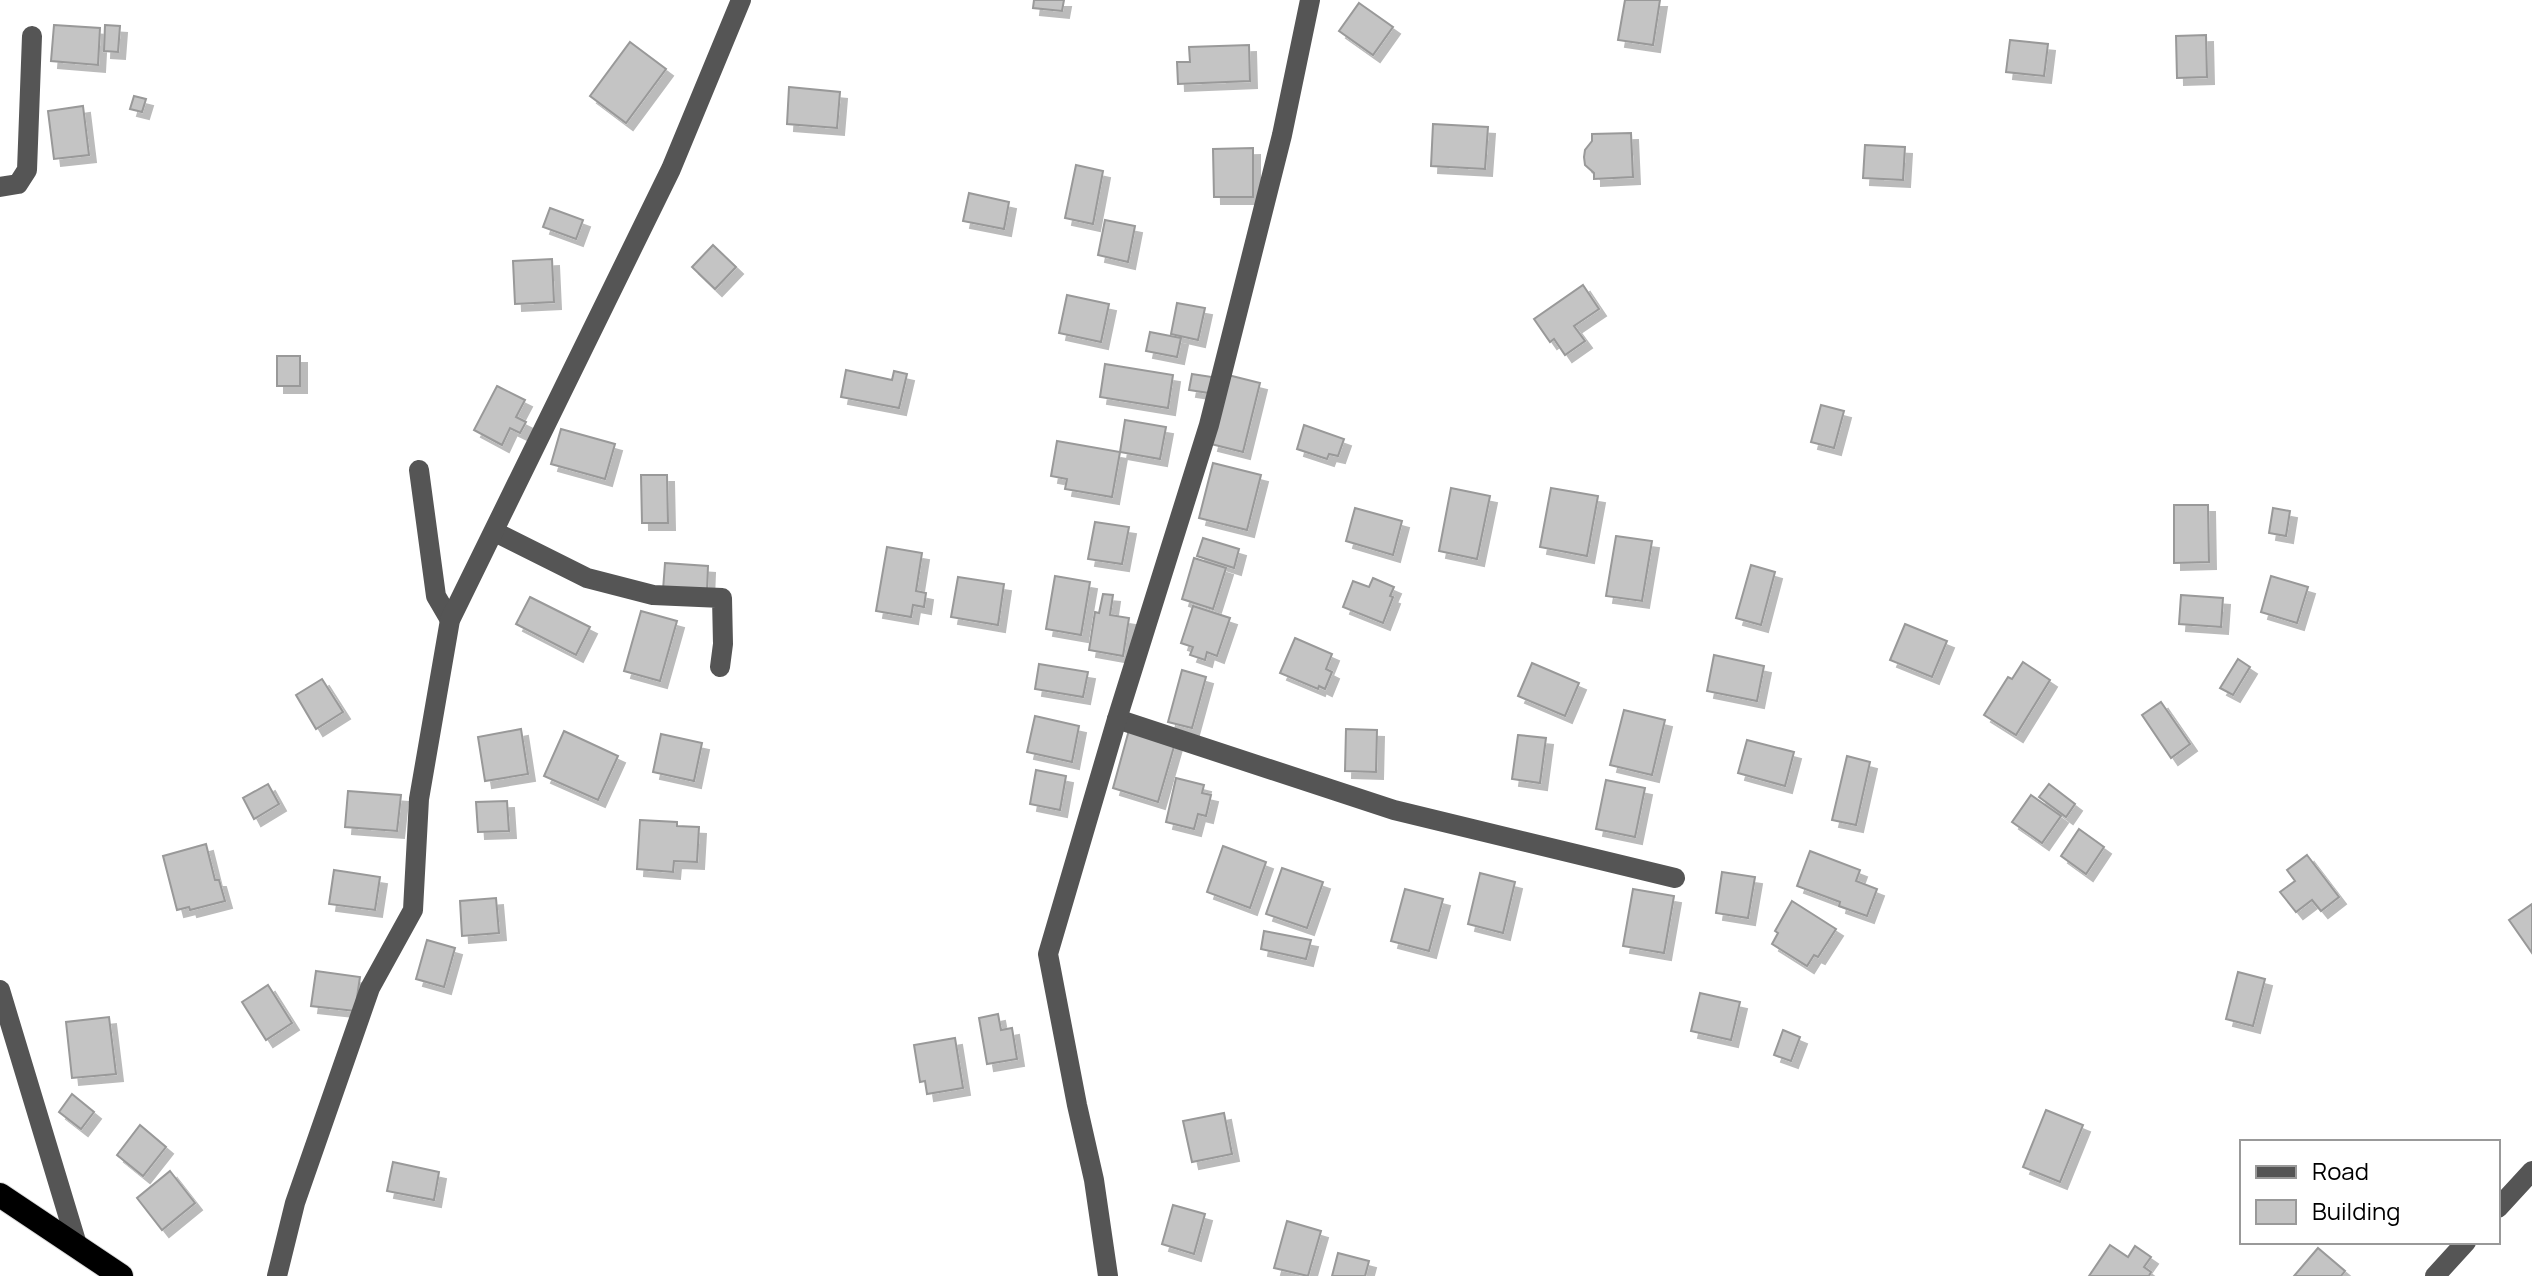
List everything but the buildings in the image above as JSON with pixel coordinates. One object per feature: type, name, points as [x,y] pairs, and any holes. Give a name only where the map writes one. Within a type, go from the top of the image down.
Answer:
[{"type":"highway","points":[[0,1195],[121,1276]]},
{"type":"street","points":[[277,1276],[295,1203],[370,988],[413,910],[419,799],[450,620],[671,169],[741,0]]},
{"type":"street","points":[[1108,1276],[1094,1180],[1048,954],[1117,719],[1209,425],[1282,135],[1310,0]]},
{"type":"street","points":[[0,187],[18,184],[27,170],[32,36]]},
{"type":"street","points":[[419,470],[436,596],[450,620]]},
{"type":"street","points":[[495,532],[587,578],[653,595],[722,598],[720,667]]},
{"type":"street","points":[[1117,719],[1394,810],[1675,878]]},
{"type":"street","points":[[0,990],[78,1248]]},
{"type":"street","points":[[2500,1206],[2532,1171]]},
{"type":"street","points":[[2435,1276],[2464,1244]]}]
